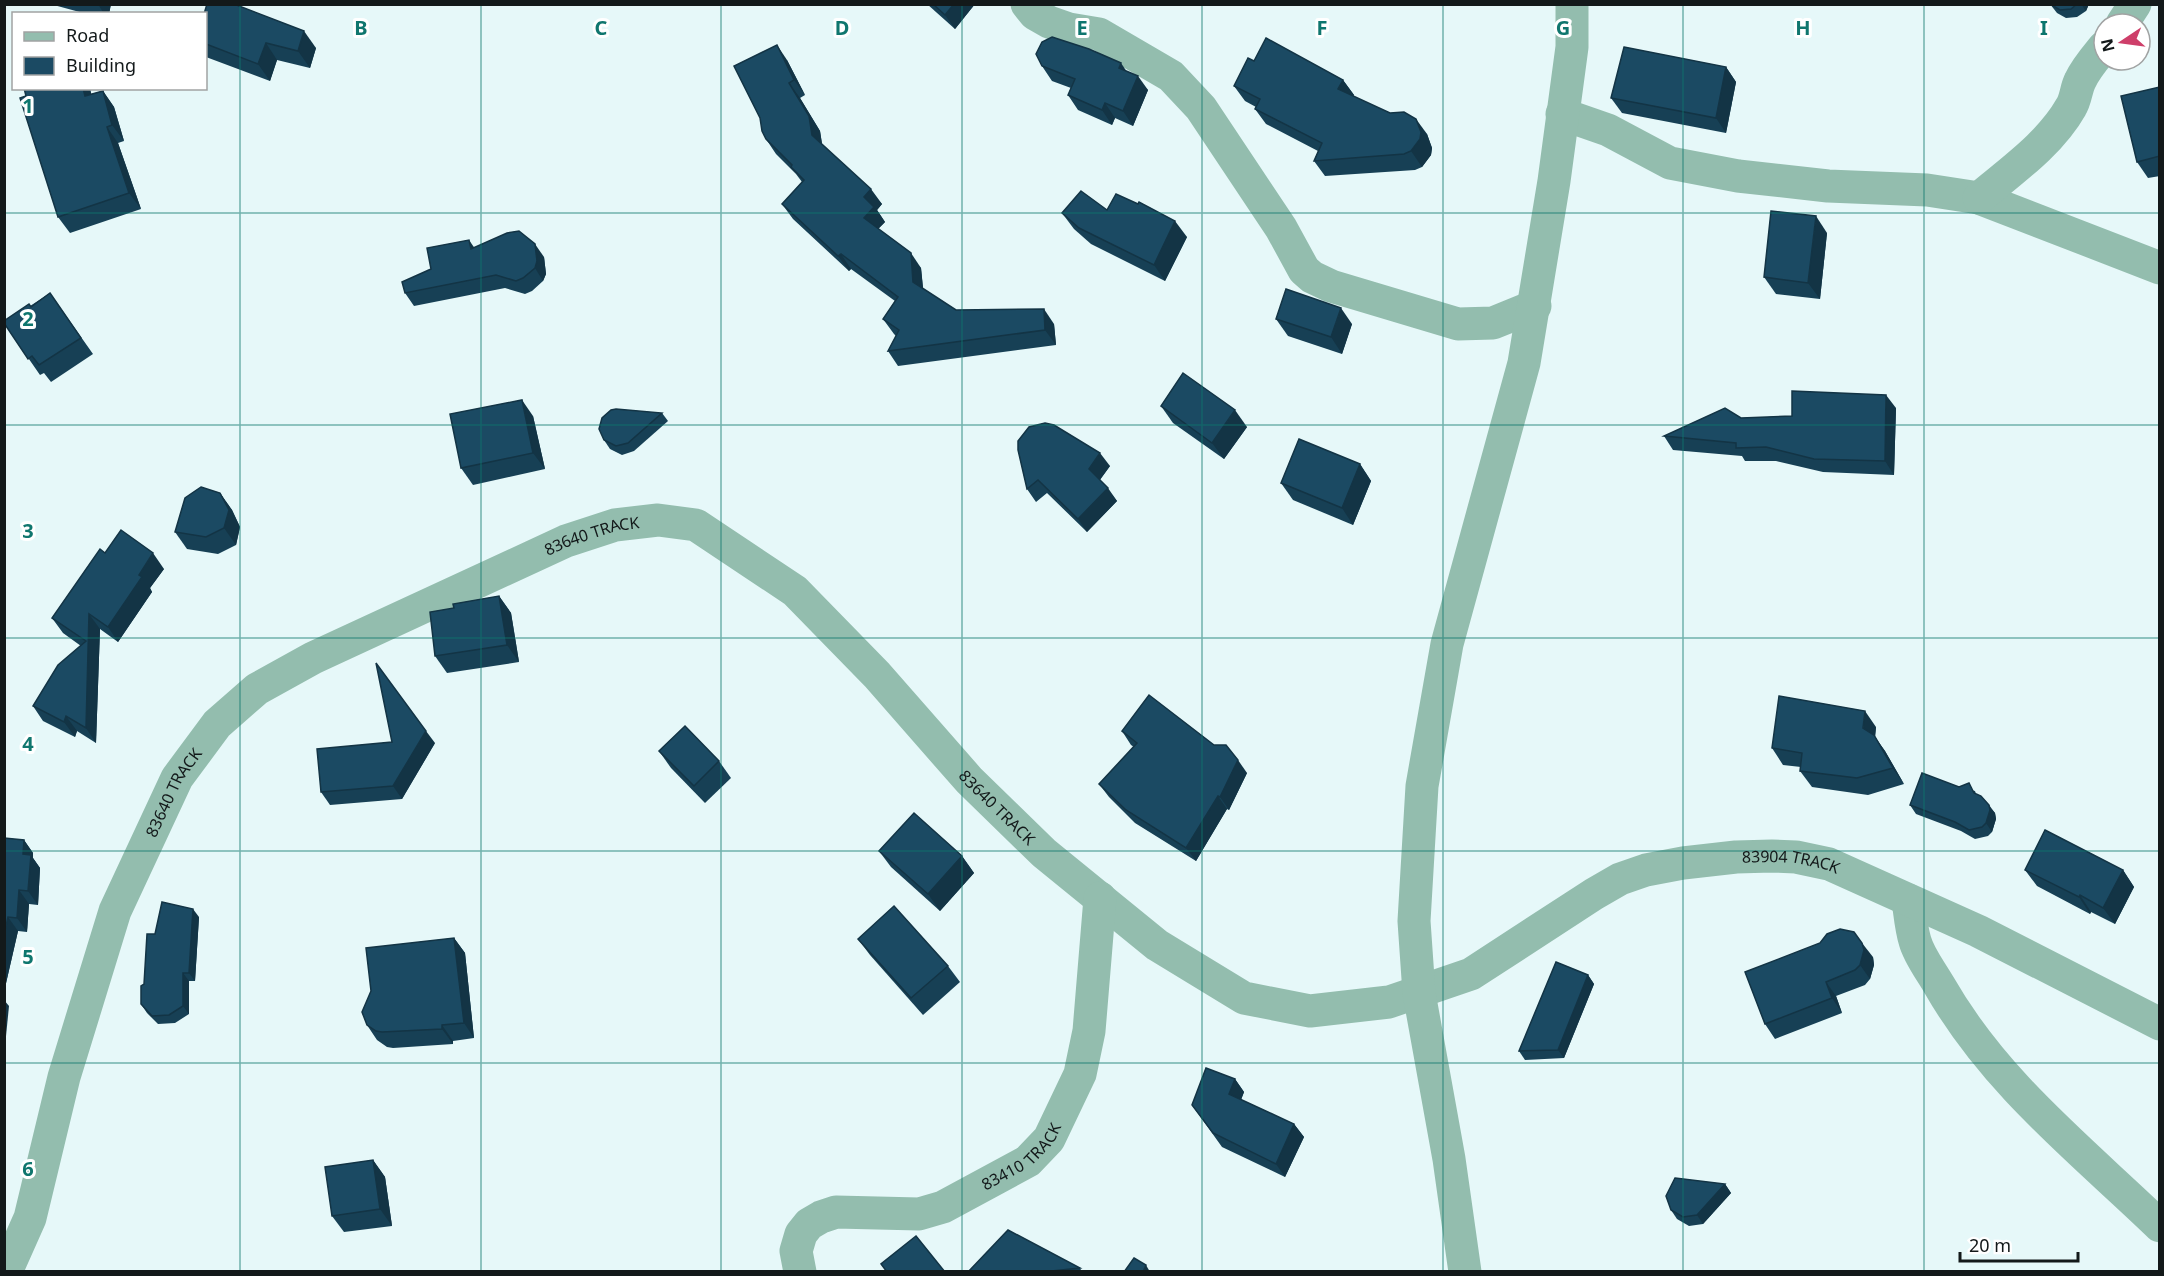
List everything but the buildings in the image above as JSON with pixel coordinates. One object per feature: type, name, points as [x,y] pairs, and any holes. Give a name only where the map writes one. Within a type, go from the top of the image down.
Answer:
[{"type":"street","points":[[1027,4],[1035,14],[1049,22],[1069,29],[1098,34],[1171,76],[1201,108],[1281,228],[1304,270],[1312,277],[1331,286],[1458,324],[1493,323],[1534,306]]},
{"type":"street","points":[[1465,1272],[1449,1159],[1419,993],[1414,921],[1422,786],[1447,644],[1524,363],[1572,47],[1572,4]]},
{"type":"street","points":[[1979,198],[2025,159],[2058,126],[2072,105],[2080,81],[2092,62]]},
{"type":"street","points":[[1562,114],[1608,130],[1670,163],[1738,176],[1828,186],[1927,190],[1979,198],[2160,268]]},
{"type":"street","name":"83640 TRACK","points":[[6,1272],[30,1218],[64,1077],[115,911],[177,778],[217,724],[257,689],[313,658],[566,541],[615,525],[658,519],[696,525],[795,591],[877,675],[969,780],[1044,853],[1157,945],[1244,998],[1310,1011],[1389,1002],[1419,993]]},
{"type":"street","name":"83904 TRACK","points":[[1419,993],[1471,974],[1620,879],[1646,870],[1683,863],[1736,857],[1796,857],[1829,864],[1978,931],[2160,1024]]},
{"type":"street","name":"83410 TRACK","points":[[800,1272],[796,1251],[801,1234],[809,1224],[821,1217],[836,1212],[919,1214],[943,1208],[1028,1161],[1049,1139],[1080,1074],[1090,1022],[1100,898]]},
{"type":"street","points":[[1908,900],[1915,943],[1957,1016],[1995,1066],[2050,1125],[2160,1226]]}]
